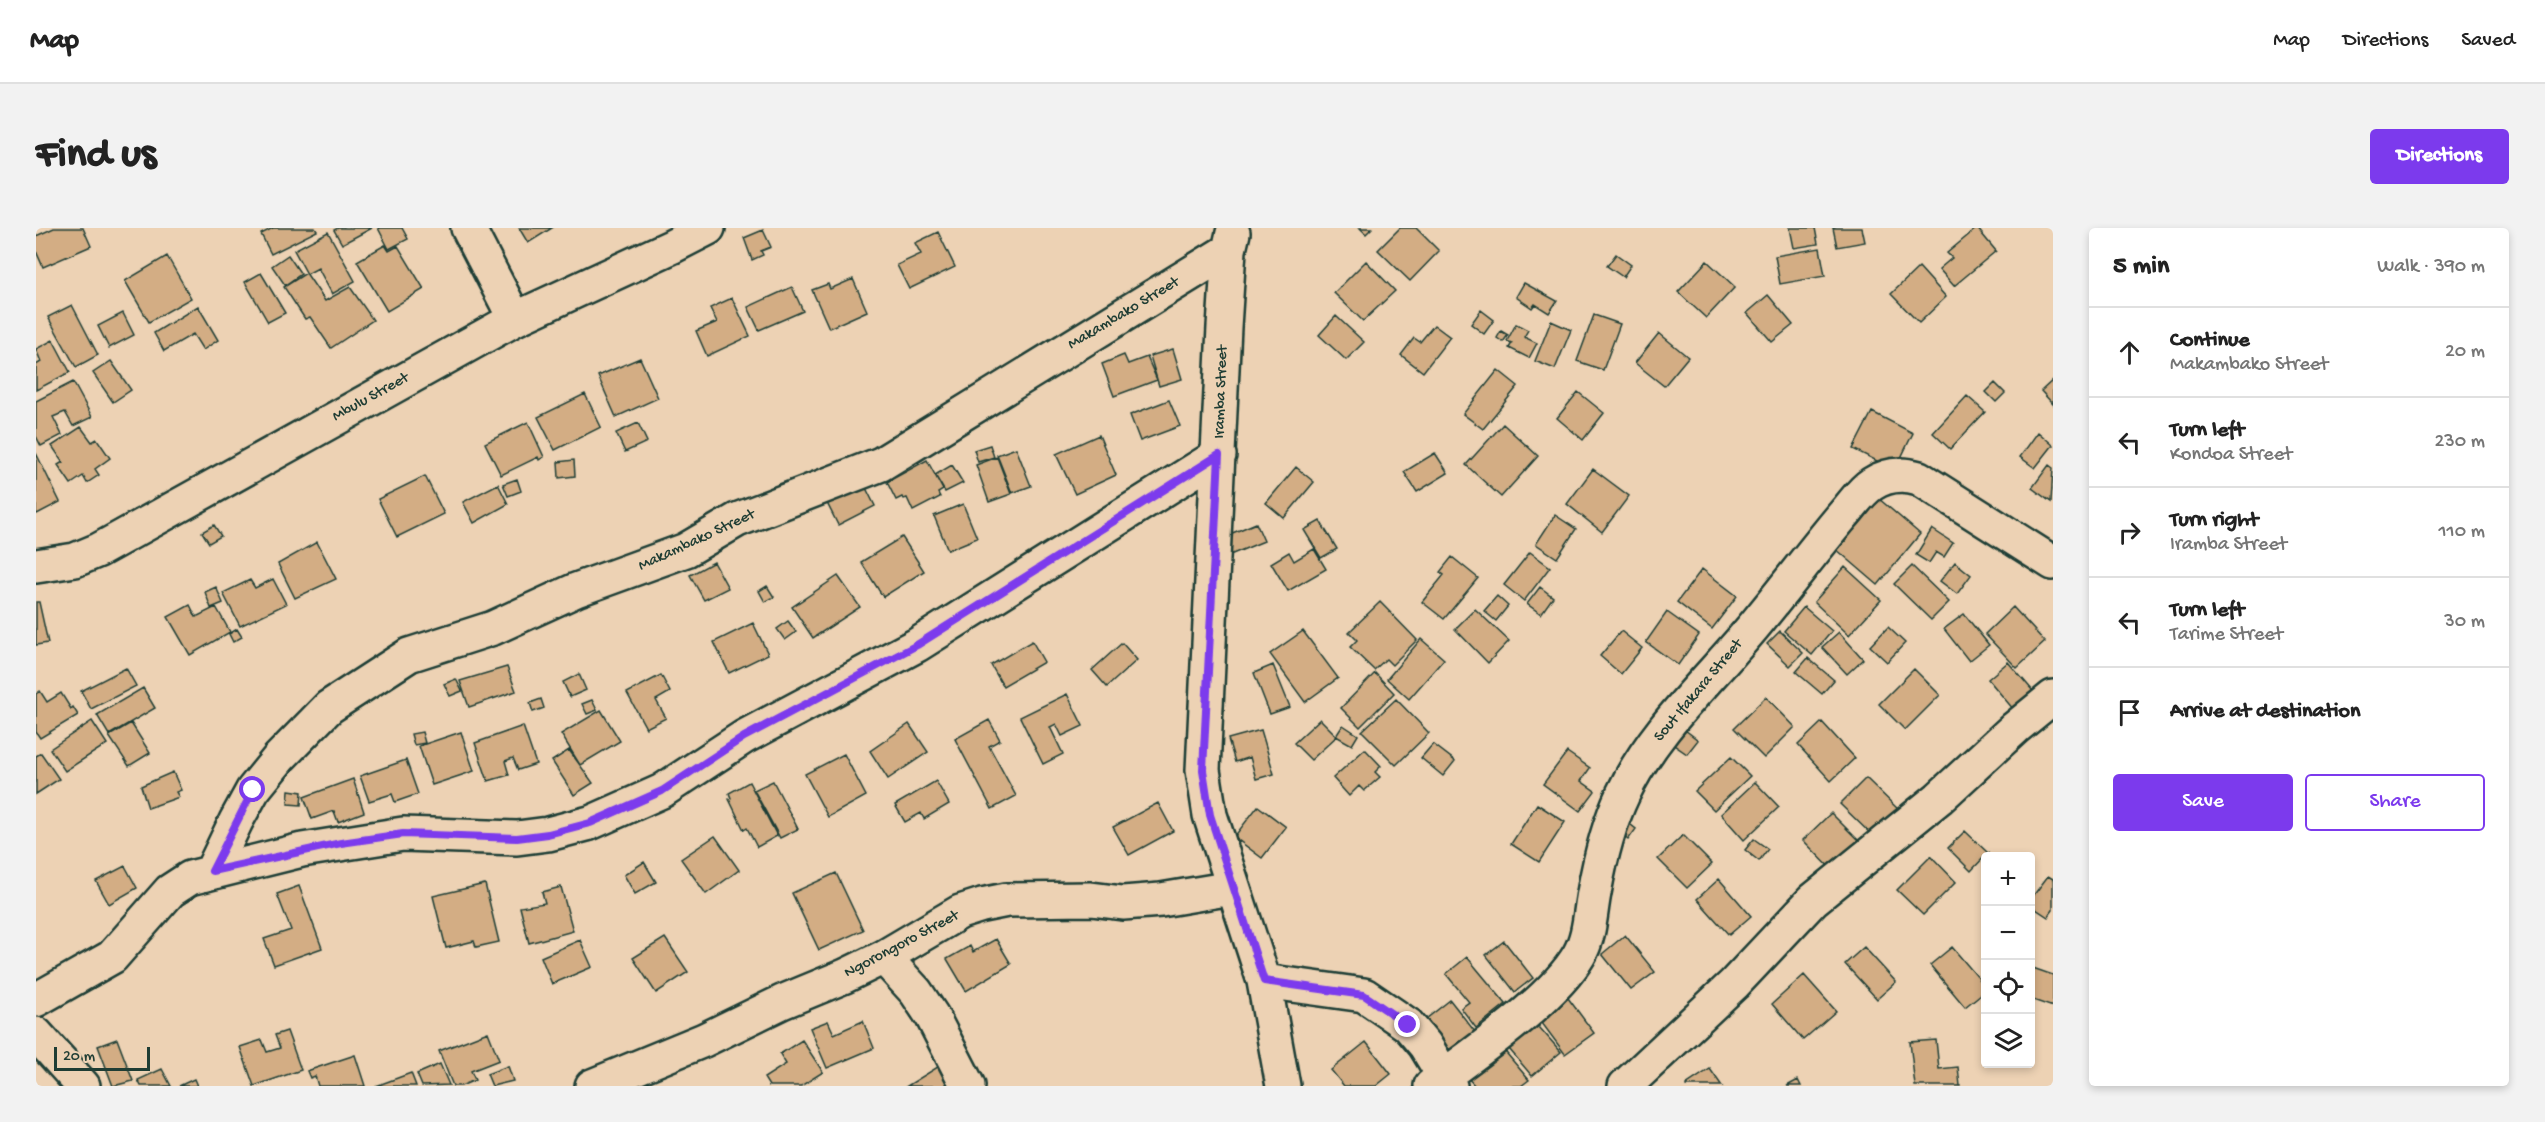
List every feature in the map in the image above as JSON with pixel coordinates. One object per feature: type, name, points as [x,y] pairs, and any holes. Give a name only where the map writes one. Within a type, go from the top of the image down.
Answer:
[{"type":"street","points":[[468,228],[515,319]]},
{"type":"street","name":"Mbulu Street","points":[[36,566],[75,560],[99,550],[515,319],[708,228]]},
{"type":"street","name":"Iramba Street","points":[[1232,239],[1203,770],[1210,815],[1264,981],[1283,1086]]},
{"type":"street","name":"Makambako Street","points":[[212,871],[253,790],[279,758],[329,707],[409,655],[493,628],[576,590],[686,550],[737,520],[881,464],[1232,239]]},
{"type":"street","points":[[36,1000],[107,961],[122,948],[170,891],[182,881],[212,871],[312,848],[403,834],[517,838],[548,834],[590,823],[662,791],[744,737],[917,645],[1219,455]]},
{"type":"street","name":"Sout Ifakara Street","points":[[1442,1082],[1530,1008],[1561,978],[1579,955],[1585,942],[1600,858],[1608,831],[1630,779],[1689,700],[1761,618],[1831,529],[1872,484],[1891,476],[1906,474],[1919,478],[2053,563]]},
{"type":"street","points":[[1625,1086],[1734,984],[1814,900],[1939,798],[2014,728],[2053,697]]},
{"type":"street","name":"Ngorongoro Street","points":[[592,1086],[704,1040],[884,957],[960,912],[1007,900],[1091,899],[1123,903],[1161,900],[1232,888]]},
{"type":"street","points":[[884,957],[916,992],[932,1016],[968,1086]]},
{"type":"street","points":[[1264,981],[1364,995],[1408,1025],[1425,1045],[1442,1082]]},
{"type":"street","points":[[36,1034],[83,1086]]},
{"type":"building","points":[[54,228],[83,228],[91,246],[43,267],[36,251],[36,236]]},
{"type":"building","points":[[273,228],[315,228],[317,231],[271,254],[261,234]]},
{"type":"building","points":[[372,228],[342,244],[334,230]]},
{"type":"building","points":[[378,228],[402,228],[408,239],[389,249]]},
{"type":"building","points":[[519,228],[552,228],[528,243]]},
{"type":"building","points":[[1360,228],[1372,228],[1366,234]]},
{"type":"building","points":[[1400,228],[1416,228],[1439,251],[1410,281],[1378,250]]},
{"type":"building","points":[[1790,228],[1815,228],[1818,244],[1794,248]]},
{"type":"building","points":[[1833,228],[1862,228],[1865,242],[1837,247]]},
{"type":"building","points":[[1977,228],[1996,251],[1954,286],[1939,269],[1952,258],[1947,253]]},
{"type":"building","points":[[763,230],[771,247],[761,251],[763,255],[752,260],[744,238]]},
{"type":"building","points":[[328,232],[355,281],[332,294],[318,268],[307,274],[294,250]]},
{"type":"building","points":[[938,232],[955,267],[909,289],[897,265],[921,254],[915,243]]},
{"type":"building","points":[[385,245],[389,251],[398,246],[424,289],[387,311],[357,261]]},
{"type":"building","points":[[1820,248],[1825,276],[1780,284],[1775,256]]},
{"type":"building","points":[[1616,254],[1631,265],[1623,277],[1607,266]]},
{"type":"building","points":[[288,255],[301,274],[285,285],[272,266]]},
{"type":"building","points":[[167,256],[191,298],[149,322],[125,281]]},
{"type":"building","points":[[1366,261],[1395,291],[1363,321],[1334,293]]},
{"type":"building","points":[[1707,261],[1735,287],[1706,318],[1678,292]]},
{"type":"building","points":[[1919,267],[1946,297],[1919,323],[1891,294]]},
{"type":"building","points":[[261,273],[285,313],[268,322],[245,282]]},
{"type":"building","points":[[306,273],[325,301],[350,287],[373,320],[331,348],[310,317],[305,319],[284,287]]},
{"type":"building","points":[[853,279],[867,311],[829,328],[812,290],[828,284],[830,289]]},
{"type":"building","points":[[1524,283],[1557,301],[1549,313],[1535,304],[1532,308],[1516,297]]},
{"type":"building","points":[[792,287],[803,311],[759,330],[748,307]]},
{"type":"building","points":[[1768,295],[1793,325],[1772,342],[1747,313]]},
{"type":"building","points":[[732,298],[750,336],[707,356],[696,331],[717,322],[710,308]]},
{"type":"building","points":[[72,305],[98,355],[76,367],[48,317]]},
{"type":"building","points":[[198,306],[218,340],[203,350],[193,334],[164,351],[154,333]]},
{"type":"building","points":[[1481,310],[1494,320],[1484,334],[1471,324]]},
{"type":"building","points":[[123,313],[134,335],[109,348],[98,326]]},
{"type":"building","points":[[1594,315],[1620,324],[1603,370],[1577,361]]},
{"type":"building","points":[[1336,316],[1364,342],[1346,360],[1319,335]]},
{"type":"building","points":[[1551,321],[1571,330],[1555,369],[1535,361]]},
{"type":"building","points":[[1516,324],[1528,330],[1524,337],[1537,343],[1529,358],[1509,348],[1512,343],[1507,341]]},
{"type":"building","points":[[1434,325],[1450,337],[1423,372],[1401,355],[1414,338],[1420,342]]},
{"type":"building","points":[[1501,331],[1508,335],[1503,342],[1497,338]]},
{"type":"building","points":[[1659,333],[1688,357],[1664,386],[1635,363]]},
{"type":"building","points":[[53,340],[70,372],[36,390],[36,365],[41,362],[36,349]]},
{"type":"building","points":[[1173,349],[1182,379],[1159,386],[1150,356]]},
{"type":"building","points":[[1124,355],[1128,364],[1147,357],[1157,380],[1114,396],[1102,364]]},
{"type":"building","points":[[640,358],[658,398],[616,417],[598,376]]},
{"type":"building","points":[[111,361],[131,390],[113,402],[93,373]]},
{"type":"building","points":[[1498,370],[1518,386],[1483,429],[1463,414]]},
{"type":"building","points":[[2053,380],[2053,404],[2041,391]]},
{"type":"building","points":[[73,382],[92,417],[73,426],[65,412],[53,417],[62,435],[41,446],[36,436],[36,401]]},
{"type":"building","points":[[1995,383],[2005,393],[1996,402],[1986,392]]},
{"type":"building","points":[[1578,392],[1604,413],[1583,440],[1557,418]]},
{"type":"building","points":[[585,394],[601,427],[555,450],[538,417]]},
{"type":"building","points":[[1967,396],[1985,412],[1950,449],[1933,433]]},
{"type":"building","points":[[1169,400],[1180,426],[1140,441],[1130,415]]},
{"type":"building","points":[[1872,412],[1913,433],[1895,470],[1853,449]]},
{"type":"building","points":[[528,422],[544,457],[539,460],[538,457],[501,475],[485,443]]},
{"type":"building","points":[[638,423],[647,442],[625,452],[616,433]]},
{"type":"building","points":[[1503,424],[1538,456],[1501,497],[1466,465]]},
{"type":"building","points":[[81,427],[92,442],[97,439],[110,458],[95,469],[99,475],[87,483],[83,476],[71,484],[58,465],[63,462],[52,446]]},
{"type":"building","points":[[2038,432],[2053,445],[2035,468],[2020,457]]},
{"type":"building","points":[[1099,435],[1116,475],[1075,494],[1056,454]]},
{"type":"building","points":[[990,445],[994,457],[978,462],[974,450]]},
{"type":"building","points":[[1016,448],[1031,486],[1012,493],[997,455]]},
{"type":"building","points":[[36,453],[60,502],[37,514],[36,512]]},
{"type":"building","points":[[1435,453],[1448,473],[1417,492],[1404,472]]},
{"type":"building","points":[[997,457],[1011,494],[989,502],[976,465]]},
{"type":"building","points":[[574,460],[575,476],[559,478],[558,462]]},
{"type":"building","points":[[927,460],[943,490],[938,493],[940,497],[913,511],[907,498],[902,497],[896,500],[887,482]]},
{"type":"building","points":[[952,465],[963,483],[945,492],[935,475]]},
{"type":"building","points":[[2049,465],[2053,468],[2051,502],[2032,488]]},
{"type":"building","points":[[1296,467],[1314,482],[1284,518],[1266,503]]},
{"type":"building","points":[[1593,469],[1629,496],[1602,532],[1567,504]]},
{"type":"building","points":[[425,476],[444,514],[397,537],[378,499]]},
{"type":"building","points":[[517,479],[521,491],[508,496],[503,484]]},
{"type":"building","points":[[863,482],[875,506],[838,525],[826,501]]},
{"type":"building","points":[[498,484],[508,504],[474,523],[463,502]]},
{"type":"building","points":[[1878,498],[1920,534],[1878,585],[1836,549]]},
{"type":"building","points":[[963,504],[977,538],[948,550],[934,516]]},
{"type":"building","points":[[1555,515],[1576,529],[1557,558],[1536,544]]},
{"type":"building","points":[[1320,521],[1337,549],[1321,558],[1304,530]]},
{"type":"building","points":[[1256,523],[1264,541],[1230,555],[1223,537]]},
{"type":"building","points":[[214,525],[221,536],[209,543],[202,532]]},
{"type":"building","points":[[1932,529],[1953,543],[1944,557],[1936,552],[1929,563],[1916,555]]},
{"type":"building","points":[[902,537],[924,571],[883,597],[861,562]]},
{"type":"building","points":[[317,542],[336,579],[295,598],[278,564]]},
{"type":"building","points":[[1314,549],[1326,569],[1288,591],[1271,563],[1289,552],[1294,561]]},
{"type":"building","points":[[1530,552],[1550,567],[1524,601],[1504,585]]},
{"type":"building","points":[[1452,557],[1478,578],[1444,619],[1422,602],[1444,575],[1440,572]]},
{"type":"building","points":[[714,562],[728,588],[704,600],[690,575]]},
{"type":"building","points":[[1955,562],[1971,575],[1957,594],[1940,581]]},
{"type":"building","points":[[1912,566],[1949,602],[1931,620],[1894,584]]},
{"type":"building","points":[[1845,567],[1881,600],[1849,635],[1814,602]]},
{"type":"building","points":[[1702,569],[1737,596],[1712,629],[1677,602]]},
{"type":"building","points":[[838,576],[860,607],[813,638],[792,607]]},
{"type":"building","points":[[273,579],[286,604],[240,626],[223,593],[250,580],[255,588]]},
{"type":"building","points":[[767,586],[774,597],[765,602],[759,591]]},
{"type":"building","points":[[216,587],[223,603],[211,608],[205,592]]},
{"type":"building","points":[[1540,587],[1553,597],[1541,614],[1527,604]]},
{"type":"building","points":[[1497,596],[1508,606],[1496,621],[1484,611]]},
{"type":"building","points":[[36,602],[39,602],[48,643],[36,645]]},
{"type":"building","points":[[1380,602],[1417,640],[1392,665],[1386,659],[1374,670],[1350,647],[1357,640],[1349,632]]},
{"type":"building","points":[[190,605],[196,617],[216,607],[230,632],[190,655],[168,617]]},
{"type":"building","points":[[1804,607],[1832,631],[1812,655],[1784,631]]},
{"type":"building","points":[[2013,607],[2045,642],[2017,668],[1985,634]]},
{"type":"building","points":[[1475,609],[1509,641],[1488,663],[1455,629]]},
{"type":"building","points":[[1667,612],[1699,635],[1678,665],[1646,642]]},
{"type":"building","points":[[1964,614],[1989,645],[1969,661],[1944,629]]},
{"type":"building","points":[[788,621],[796,632],[785,640],[777,629]]},
{"type":"building","points":[[753,623],[768,654],[729,673],[714,642]]},
{"type":"building","points":[[1888,627],[1905,643],[1887,662],[1870,646]]},
{"type":"building","points":[[237,629],[242,637],[233,642],[229,634]]},
{"type":"building","points":[[1303,631],[1338,678],[1305,702],[1270,654]]},
{"type":"building","points":[[1621,631],[1642,648],[1621,674],[1600,656]]},
{"type":"building","points":[[1780,631],[1803,653],[1790,666],[1767,644]]},
{"type":"building","points":[[1839,632],[1863,659],[1847,674],[1822,647]]},
{"type":"building","points":[[1421,639],[1444,659],[1409,699],[1387,679]]},
{"type":"building","points":[[1032,641],[1044,662],[1003,686],[991,665]]},
{"type":"building","points":[[1122,643],[1137,660],[1107,687],[1092,670]]},
{"type":"building","points":[[1808,658],[1834,680],[1822,694],[1796,672]]},
{"type":"building","points":[[2008,662],[2039,698],[2019,716],[1988,679]]},
{"type":"building","points":[[1273,665],[1290,707],[1270,714],[1254,673]]},
{"type":"building","points":[[507,667],[516,691],[469,707],[460,681]]},
{"type":"building","points":[[126,668],[136,686],[91,709],[81,691]]},
{"type":"building","points":[[1914,669],[1940,695],[1905,730],[1879,704]]},
{"type":"building","points":[[1375,673],[1394,693],[1360,727],[1341,708]]},
{"type":"building","points":[[579,674],[586,690],[570,697],[563,682]]},
{"type":"building","points":[[661,675],[670,692],[656,700],[666,718],[646,728],[627,693]]},
{"type":"building","points":[[456,679],[462,691],[450,696],[444,684]]},
{"type":"building","points":[[143,688],[155,708],[109,735],[97,715]]},
{"type":"building","points":[[40,691],[47,702],[61,693],[71,709],[73,707],[78,715],[40,738],[36,732],[36,694]]},
{"type":"building","points":[[1067,694],[1083,726],[1062,736],[1056,724],[1050,727],[1063,754],[1043,764],[1020,717]]},
{"type":"building","points":[[1766,697],[1795,727],[1764,758],[1734,728]]},
{"type":"building","points":[[541,699],[544,708],[533,712],[530,703]]},
{"type":"building","points":[[1396,699],[1429,733],[1396,765],[1362,731]]},
{"type":"building","points":[[592,700],[597,710],[587,714],[582,704]]},
{"type":"building","points":[[601,710],[620,741],[580,765],[561,734]]},
{"type":"building","points":[[1320,719],[1337,736],[1311,760],[1294,743]]},
{"type":"building","points":[[989,720],[1000,740],[989,746],[1016,796],[992,809],[955,739]]},
{"type":"building","points":[[92,721],[107,744],[65,771],[50,749]]},
{"type":"building","points":[[1822,722],[1855,758],[1831,781],[1798,745]]},
{"type":"building","points":[[131,723],[150,753],[129,766],[109,736]]},
{"type":"building","points":[[909,724],[928,752],[888,779],[870,751]]},
{"type":"building","points":[[1343,725],[1358,735],[1352,745],[1336,736]]},
{"type":"building","points":[[523,726],[536,764],[518,770],[513,758],[505,761],[509,775],[488,781],[475,743]]},
{"type":"building","points":[[1261,730],[1274,774],[1256,779],[1250,757],[1235,762],[1228,739]]},
{"type":"building","points":[[1685,730],[1698,740],[1687,754],[1674,745]]},
{"type":"building","points":[[422,732],[425,743],[414,745],[411,734]]},
{"type":"building","points":[[461,732],[474,771],[432,785],[419,746]]},
{"type":"building","points":[[1433,744],[1455,761],[1443,776],[1421,758]]},
{"type":"building","points":[[1365,749],[1381,766],[1375,772],[1380,777],[1364,791],[1359,786],[1349,796],[1333,778]]},
{"type":"building","points":[[569,750],[593,783],[574,795],[552,761]]},
{"type":"building","points":[[1567,752],[1590,768],[1581,781],[1595,791],[1580,811],[1543,784]]},
{"type":"building","points":[[41,753],[59,779],[36,794],[36,756]]},
{"type":"building","points":[[844,754],[866,796],[828,817],[805,774]]},
{"type":"building","points":[[1731,757],[1750,776],[1714,810],[1695,791]]},
{"type":"building","points":[[406,760],[418,794],[395,802],[392,794],[369,801],[360,776]]},
{"type":"building","points":[[173,772],[181,790],[176,792],[179,797],[148,808],[141,786]]},
{"type":"building","points":[[1866,778],[1903,814],[1878,841],[1840,804]]},
{"type":"building","points":[[353,779],[364,812],[338,822],[334,811],[312,819],[304,797]]},
{"type":"building","points":[[773,781],[798,829],[780,838],[754,790]]},
{"type":"building","points":[[936,781],[949,804],[924,819],[921,813],[905,822],[895,805]]},
{"type":"building","points":[[749,782],[777,836],[757,847],[747,828],[744,830],[729,799],[731,798],[729,793]]},
{"type":"building","points":[[1755,782],[1779,807],[1744,840],[1721,814]]},
{"type":"building","points":[[289,790],[302,792],[301,805],[288,804]]},
{"type":"building","points":[[1158,803],[1173,831],[1129,855],[1113,827]]},
{"type":"building","points":[[1537,804],[1565,822],[1539,862],[1511,844]]},
{"type":"building","points":[[1258,806],[1286,827],[1262,858],[1234,837]]},
{"type":"building","points":[[1831,813],[1869,851],[1840,878],[1803,840]]},
{"type":"building","points":[[1626,821],[1636,829],[1628,840],[1617,831]]},
{"type":"building","points":[[1965,831],[1987,852],[1981,852],[1981,860],[1971,871],[1948,848]]},
{"type":"building","points":[[1683,835],[1712,864],[1687,888],[1658,859]]},
{"type":"building","points":[[715,836],[739,870],[706,894],[681,859]]},
{"type":"building","points":[[1754,839],[1768,849],[1759,861],[1745,850]]},
{"type":"building","points":[[1931,856],[1956,882],[1923,915],[1897,890]]},
{"type":"building","points":[[644,862],[656,882],[635,894],[624,875]]},
{"type":"building","points":[[125,866],[137,888],[109,904],[96,881]]},
{"type":"building","points":[[836,873],[863,930],[819,950],[792,893]]},
{"type":"building","points":[[2048,876],[2053,879],[2053,910],[2048,917],[2035,908],[2035,893]]},
{"type":"building","points":[[1719,879],[1751,916],[1729,935],[1697,899]]},
{"type":"building","points":[[485,884],[499,942],[476,947],[474,941],[446,948],[433,896]]},
{"type":"building","points":[[299,886],[322,948],[274,965],[264,939],[291,930],[277,894]]},
{"type":"building","points":[[561,887],[573,931],[529,943],[520,907],[545,903],[542,892]]},
{"type":"building","points":[[1625,935],[1655,972],[1631,990],[1602,954]]},
{"type":"building","points":[[665,938],[688,972],[656,993],[633,958]]},
{"type":"building","points":[[996,939],[1011,964],[966,991],[947,959],[970,946],[973,952]]},
{"type":"building","points":[[580,940],[592,967],[552,984],[541,957]]},
{"type":"building","points":[[1504,941],[1533,978],[1515,992],[1486,955]]},
{"type":"building","points":[[1864,947],[1896,982],[1877,999],[1845,964]]},
{"type":"building","points":[[1952,947],[1981,981],[1981,994],[1965,1007],[1930,965]]},
{"type":"building","points":[[1467,957],[1506,1004],[1476,1028],[1461,1008],[1469,1002],[1446,974]]},
{"type":"building","points":[[2035,969],[2053,975],[2053,1007],[2035,1001]]},
{"type":"building","points":[[1804,975],[1836,1011],[1803,1040],[1772,1004]]},
{"type":"building","points":[[1568,998],[1594,1033],[1565,1054],[1539,1019]]},
{"type":"building","points":[[1450,1000],[1476,1033],[1444,1058],[1417,1026]]},
{"type":"building","points":[[1532,1019],[1561,1052],[1532,1076],[1504,1043]]},
{"type":"building","points":[[828,1021],[834,1034],[863,1021],[874,1048],[827,1068],[810,1028]]},
{"type":"building","points":[[287,1031],[301,1070],[254,1086],[240,1047],[262,1040],[267,1052],[280,1048],[275,1035]]},
{"type":"building","points":[[488,1032],[499,1060],[471,1071],[475,1080],[461,1086],[453,1086],[439,1051]]},
{"type":"building","points":[[117,1039],[133,1081],[113,1086],[98,1046]]},
{"type":"building","points":[[802,1040],[823,1072],[801,1086],[769,1086],[764,1078],[786,1064],[780,1054]]},
{"type":"building","points":[[1936,1040],[1939,1069],[1958,1067],[1960,1086],[1915,1086],[1910,1042]]},
{"type":"building","points":[[1366,1042],[1391,1074],[1376,1086],[1344,1086],[1331,1070]]},
{"type":"building","points":[[1502,1048],[1529,1080],[1521,1086],[1475,1086],[1467,1077]]},
{"type":"building","points":[[355,1055],[365,1086],[318,1086],[315,1076],[310,1078],[307,1071]]},
{"type":"building","points":[[440,1064],[449,1085],[422,1086],[417,1074]]},
{"type":"building","points":[[941,1065],[953,1086],[907,1086]]},
{"type":"building","points":[[508,1066],[513,1081],[492,1086],[487,1074]]},
{"type":"building","points":[[162,1069],[171,1086],[141,1086],[138,1080]]},
{"type":"building","points":[[1710,1069],[1722,1086],[1686,1086],[1686,1085]]},
{"type":"building","points":[[411,1073],[416,1086],[376,1086]]},
{"type":"building","points":[[194,1079],[197,1086],[179,1086]]},
{"type":"building","points":[[1798,1080],[1801,1086],[1787,1086]]},
{"type":"route","points":[[253,790],[212,871],[341,843],[403,834],[517,838],[548,834],[590,823],[662,791],[744,737],[917,645],[1219,455],[1203,770],[1210,815],[1232,888],[1264,981],[1364,995],[1408,1025]]}]
